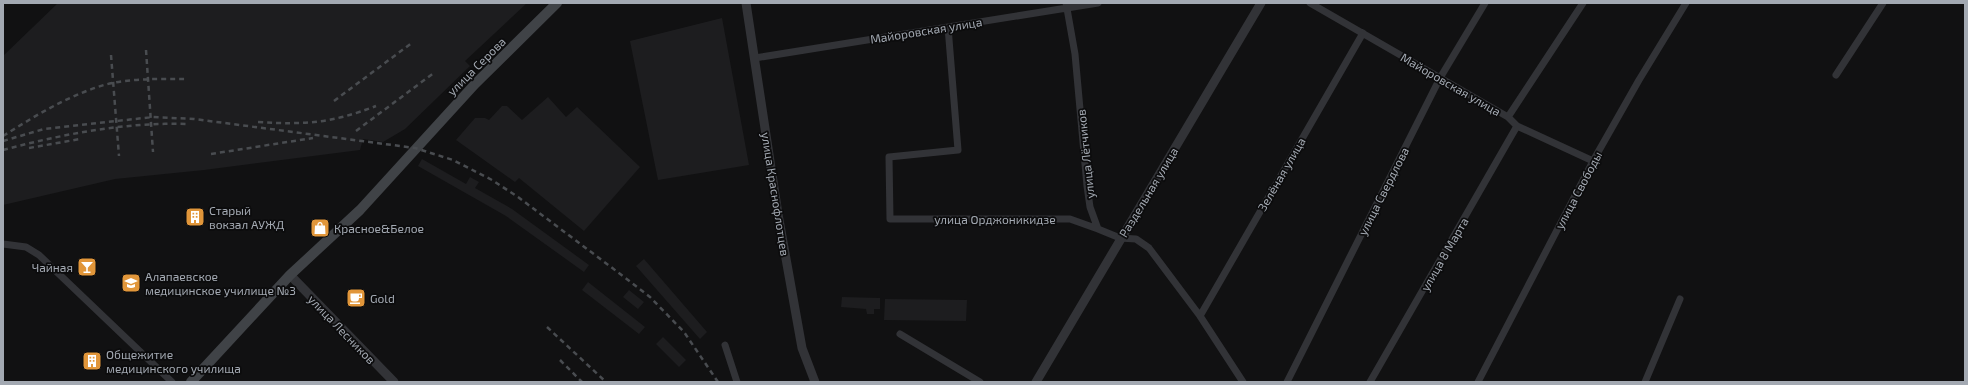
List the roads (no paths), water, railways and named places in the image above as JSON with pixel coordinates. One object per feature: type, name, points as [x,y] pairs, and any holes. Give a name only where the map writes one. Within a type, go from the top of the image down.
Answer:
[{"type":"main road","name":"улица Серова","points":[[191,382],[290,275],[360,210],[475,84],[557,3]]},
{"type":"street","name":"улица Краснофлотцев","points":[[746,3],[778,214],[802,348],[815,382]]},
{"type":"street","name":"Майоровская улица","points":[[755,58],[948,27],[1066,5],[1098,3]]},
{"type":"street","name":"Раздельная улица","points":[[1036,382],[1120,238],[1261,3]]},
{"type":"street","name":"Майоровская улица","points":[[1310,3],[1508,117],[1518,126],[1593,161]]},
{"type":"street","name":"улица Свердлова","points":[[1287,382],[1440,78],[1485,3]]},
{"type":"street","points":[[1508,117],[1583,3]]},
{"type":"street","name":"улица Свободы","points":[[1478,382],[1593,161],[1639,80],[1686,3]]},
{"type":"street","points":[[1836,75],[1883,3]]},
{"type":"street","name":"улица Лётчиков","points":[[1066,5],[1075,54],[1087,186],[1090,207],[1098,229]]},
{"type":"street","name":"улица Орджоникидзе","points":[[948,27],[958,150],[889,157],[890,219],[1070,219],[1098,229]]},
{"type":"street","name":"Зелёная улица","points":[[1200,316],[1362,33]]},
{"type":"street","name":"улица 8 Марта","points":[[1370,382],[1518,126]]},
{"type":"street","points":[[1098,229],[1120,238],[1136,239],[1149,248],[1200,316],[1243,382]]},
{"type":"street","points":[[4,244],[26,247],[39,255],[172,382]]},
{"type":"street","name":"улица Лесников","points":[[290,275],[394,382]]},
{"type":"street","points":[[1645,382],[1680,299]]},
{"type":"street","points":[[900,334],[980,382]]},
{"type":"street","points":[[725,345],[737,382]]},
{"type":"railway","points":[[334,101],[413,42]]},
{"type":"railway","points":[[146,50],[153,152]]},
{"type":"railway","points":[[111,55],[119,156]]},
{"type":"railway","points":[[356,131],[435,72]]},
{"type":"railway","points":[[3,136],[64,101],[104,85],[134,80],[186,79]]},
{"type":"railway","points":[[258,122],[318,122],[346,116],[376,106]]},
{"type":"railway","points":[[3,141],[44,129],[153,117],[194,119],[415,148],[453,160],[492,180],[518,197],[650,297],[684,332],[718,382]]},
{"type":"railway","points":[[3,150],[94,130],[141,125],[187,124]]},
{"type":"railway","points":[[211,154],[313,138]]},
{"type":"railway","points":[[29,148],[80,139]]},
{"type":"railway","points":[[547,327],[606,382]]},
{"type":"railway","points":[[560,360],[582,382]]},
{"type":"place","name":"Старый вокзал АУЖД","points":[[195,217]]},
{"type":"place","name":"Красное&Белое","points":[[320,228]]},
{"type":"place","name":"Чайная","points":[[87,267]]},
{"type":"place","name":"Алапаевское медицинское училище №3","points":[[131,283]]},
{"type":"place","name":"Gold","points":[[356,298]]},
{"type":"place","name":"Общежитие медицинского училища","points":[[92,361]]}]
